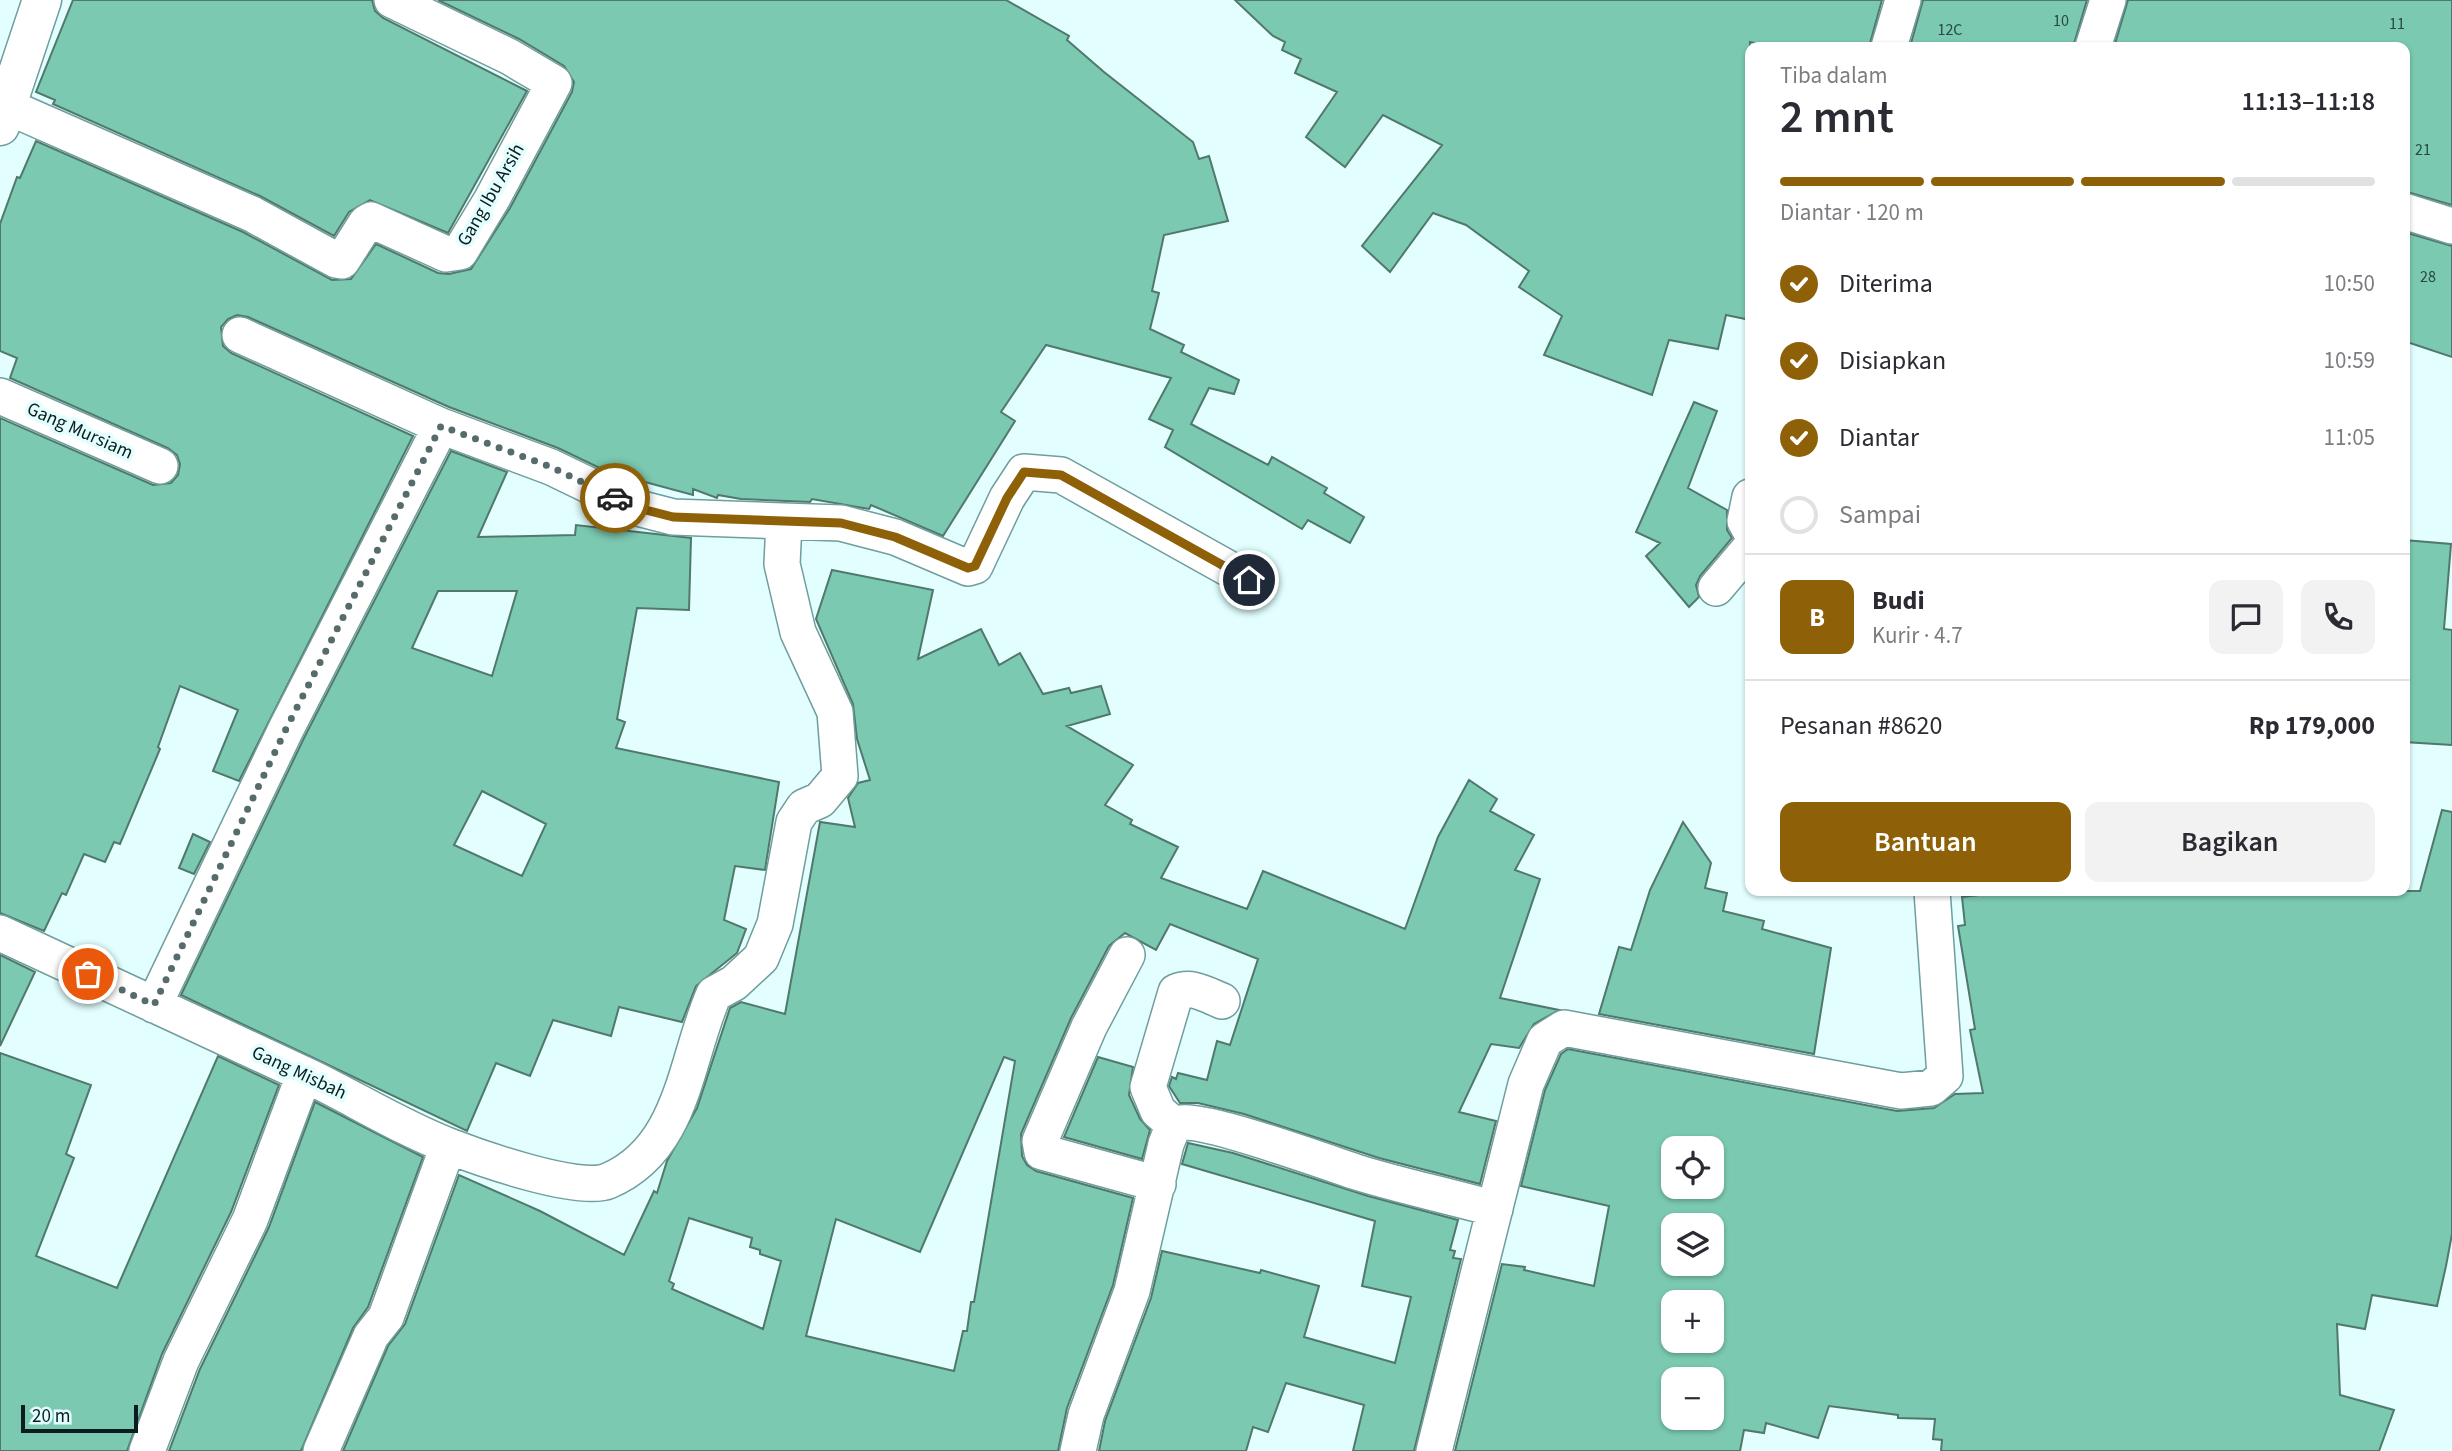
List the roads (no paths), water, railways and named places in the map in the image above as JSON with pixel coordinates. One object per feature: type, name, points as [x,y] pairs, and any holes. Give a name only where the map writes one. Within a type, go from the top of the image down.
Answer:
[{"type":"street","points":[[3,116],[42,0]]},
{"type":"street","name":"Gang Ibu Arsih","points":[[3,116],[252,214],[336,260],[342,261],[366,223],[371,220],[446,254],[460,252],[492,199],[554,83],[510,57],[392,0]]},
{"type":"street","points":[[1890,42],[1903,0]]},
{"type":"street","points":[[2095,42],[2108,0]]},
{"type":"street","points":[[2410,213],[2452,226]]},
{"type":"street","points":[[240,335],[325,376],[441,426],[551,467],[634,507],[673,517],[841,523],[895,537],[968,568],[975,566],[1007,498],[1024,472],[1038,471],[1061,475],[1249,580]]},
{"type":"street","name":"Gang Mursiam","points":[[0,396],[160,466]]},
{"type":"street","points":[[154,1005],[286,729],[441,426]]},
{"type":"street","name":"Gang Misbah","points":[[0,933],[304,1075],[448,1146],[541,1175],[574,1182],[606,1182],[634,1164],[666,1127],[678,1106],[714,994],[734,983],[761,958],[775,924],[794,822],[804,807],[820,800],[840,776],[835,712],[798,632],[782,564],[784,522]]},
{"type":"street","points":[[1716,587],[1745,554]]},
{"type":"street","points":[[1434,1451],[1526,1084],[1545,1040],[1551,1033],[1564,1028],[1901,1091],[1931,1088],[1945,1076],[1932,896]]},
{"type":"street","points":[[1127,955],[1089,1027],[1040,1141],[1042,1152],[1158,1184]]},
{"type":"street","points":[[1175,1126],[1158,1111],[1148,1087],[1176,992],[1184,988],[1195,990],[1222,1002]]},
{"type":"street","points":[[147,1451],[181,1362],[250,1220],[304,1075]]},
{"type":"street","points":[[1078,1451],[1086,1415],[1132,1291],[1166,1144],[1175,1126],[1181,1123],[1198,1125],[1249,1137],[1359,1172],[1495,1209]]},
{"type":"street","points":[[321,1451],[371,1336],[386,1317],[448,1146]]}]
